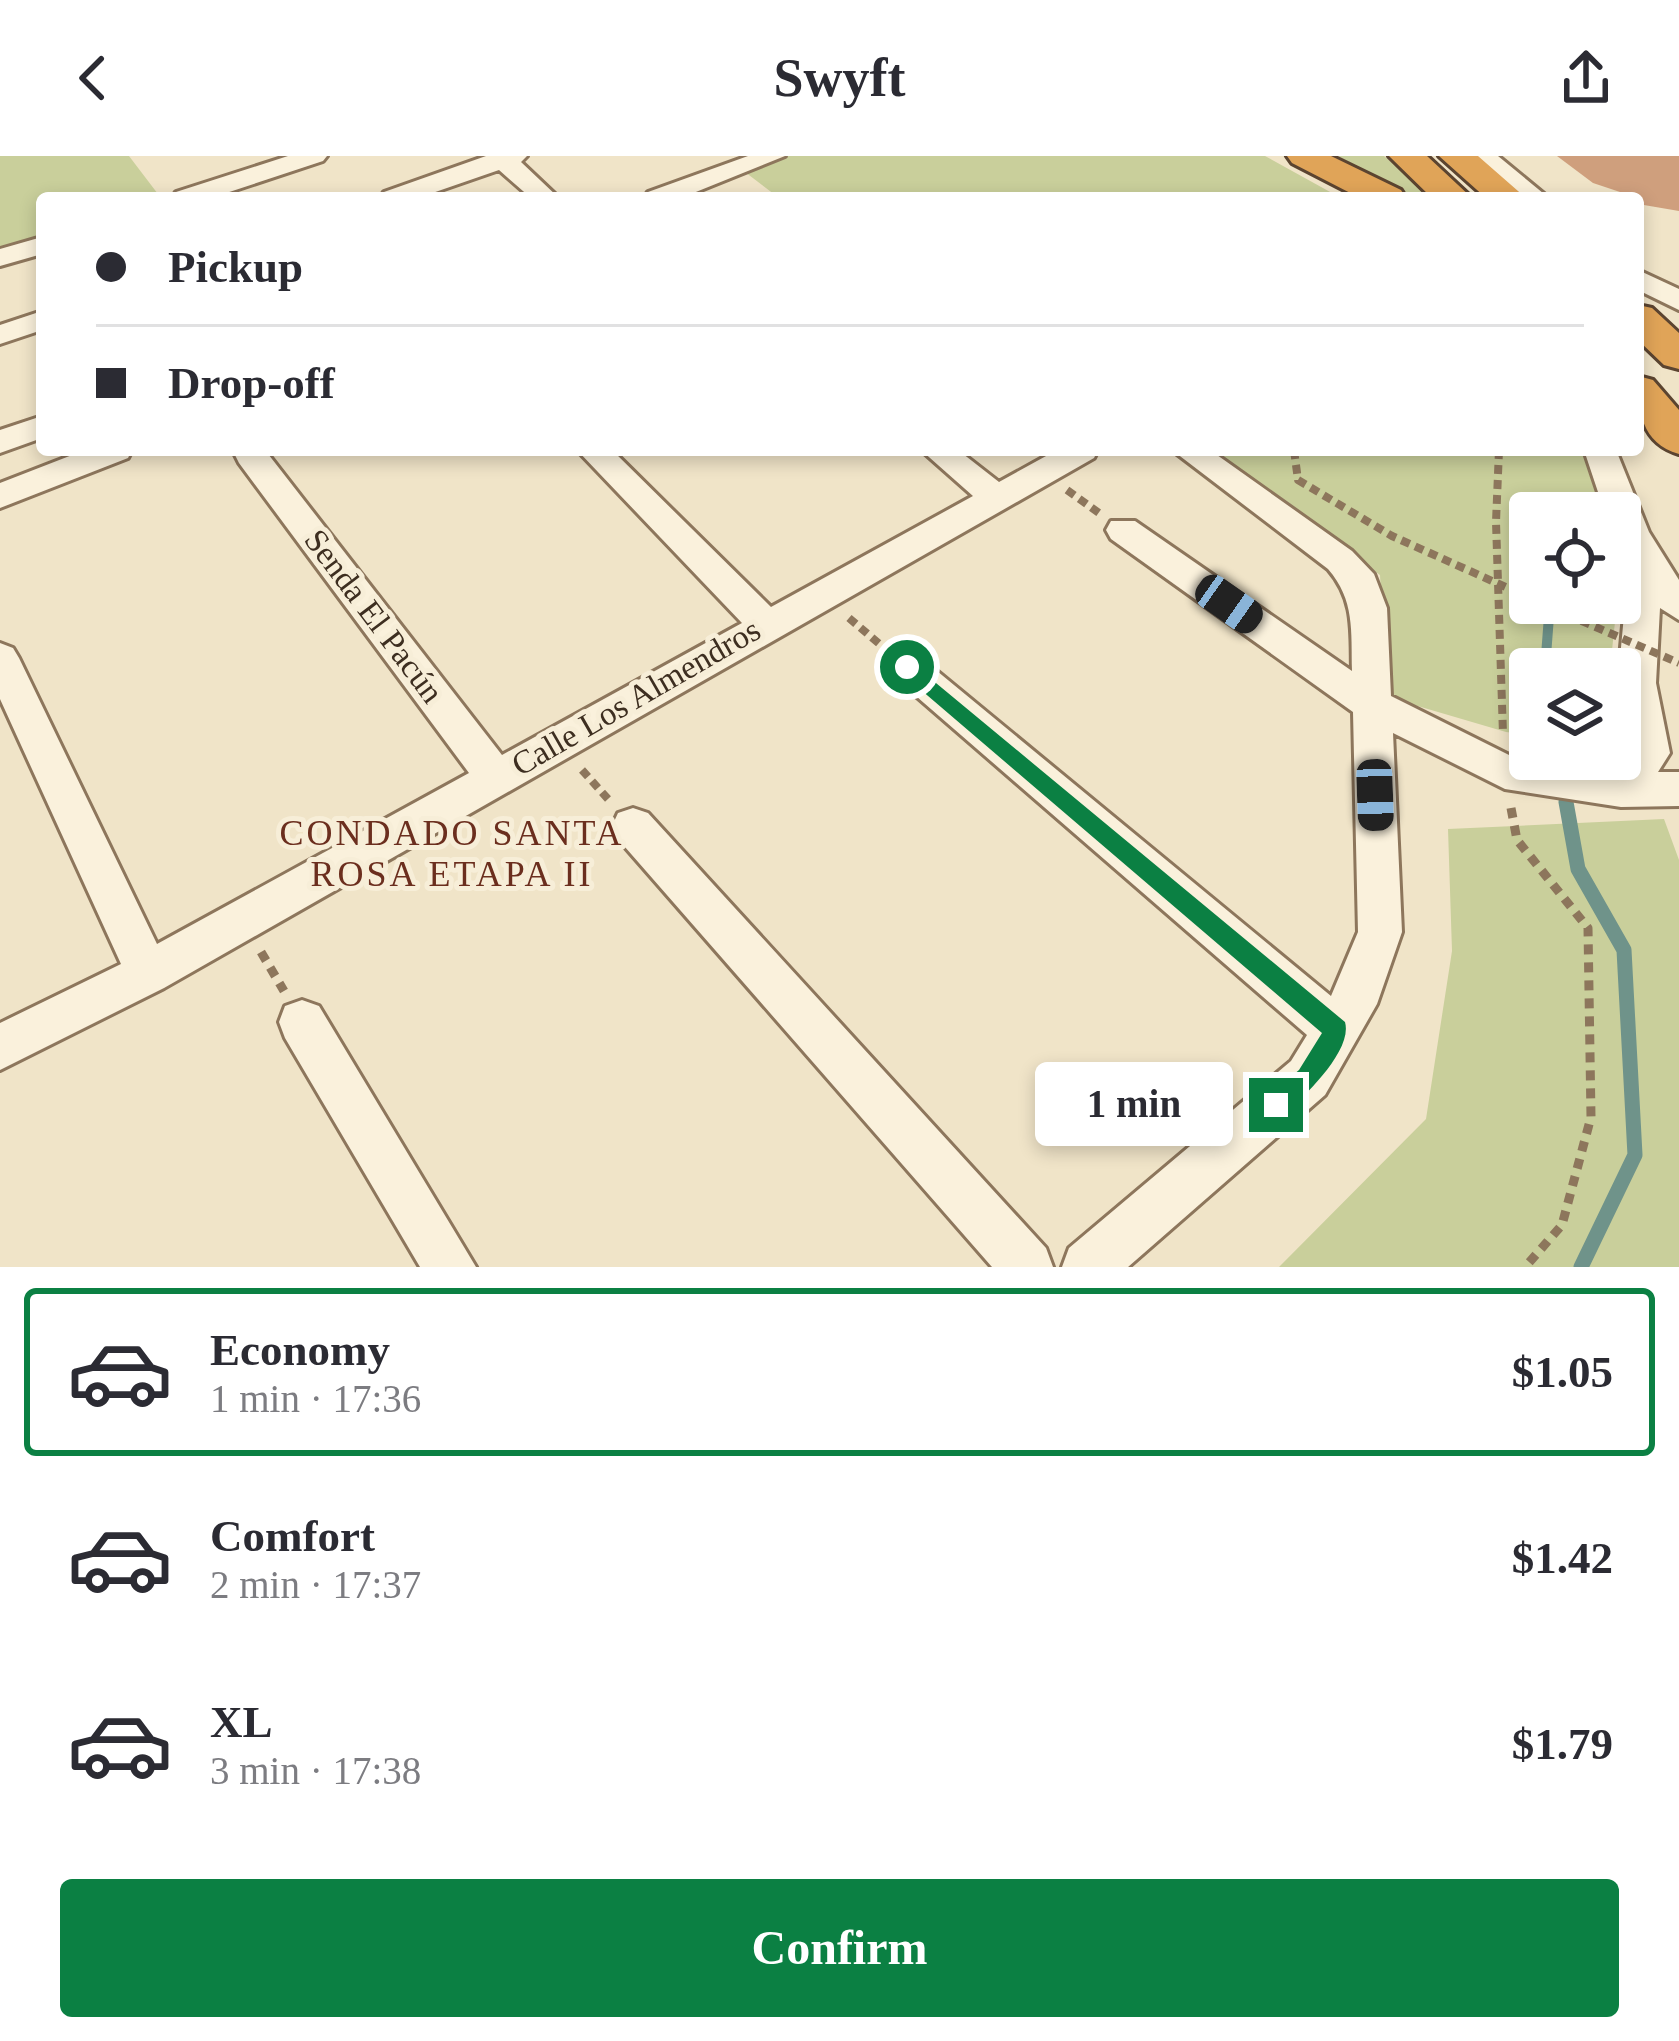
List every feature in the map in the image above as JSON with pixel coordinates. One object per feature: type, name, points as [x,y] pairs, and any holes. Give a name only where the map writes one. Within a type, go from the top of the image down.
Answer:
[{"type":"highway","points":[[1406,156],[1447,192]]},
{"type":"highway","points":[[1456,156],[1501,192]]},
{"type":"highway","points":[[1310,159],[1376,192]]},
{"type":"highway","points":[[1644,323],[1679,356]]},
{"type":"highway","points":[[1644,397],[1679,439]]},
{"type":"street","points":[[203,192],[314,156]]},
{"type":"street","points":[[695,192],[772,156]]},
{"type":"street","points":[[1482,156],[1528,192]]},
{"type":"street","points":[[409,192],[505,157],[540,192]]},
{"type":"street","points":[[1310,159],[1352,192]]},
{"type":"street","points":[[0,259],[36,247]]},
{"type":"street","points":[[1644,281],[1679,301]]},
{"type":"street","points":[[0,335],[36,322]]},
{"type":"street","points":[[0,442],[36,428]]},
{"type":"street","points":[[0,496],[101,456]]},
{"type":"street","name":"Senda El Pacún","points":[[253,456],[496,777]]},
{"type":"street","points":[[599,456],[765,624]]},
{"type":"street","points":[[945,456],[995,496]]},
{"type":"street","name":"Calle Los Almendros","points":[[0,1047],[148,973],[1071,456]]},
{"type":"street","points":[[1088,1267],[1308,1078],[1361,988],[1380,932],[1369,608],[1360,583],[1340,560],[1196,456]]},
{"type":"street","points":[[1602,456],[1614,498],[1645,564],[1679,606]]},
{"type":"street","points":[[1123,530],[1371,704],[1505,772],[1621,790],[1679,789]]},
{"type":"street","points":[[1639,648],[1645,564]]},
{"type":"street","points":[[0,658],[148,973]]},
{"type":"street","points":[[907,667],[1337,1030]]},
{"type":"street","points":[[1641,705],[1650,753],[1648,759],[1641,759]]},
{"type":"street","points":[[1505,772],[1509,771]]},
{"type":"street","points":[[633,826],[1027,1267]]},
{"type":"street","points":[[302,1022],[450,1267]]},
{"type":"path","points":[[1295,456],[1298,480],[1392,536],[1509,589]]},
{"type":"path","points":[[1498,456],[1505,772],[1517,840],[1588,928],[1591,1117],[1562,1225],[1525,1267]]},
{"type":"path","points":[[1041,472],[1123,530]]},
{"type":"path","points":[[820,594],[907,667]]},
{"type":"path","points":[[1589,624],[1679,663]]},
{"type":"path","points":[[557,742],[633,826]]},
{"type":"path","points":[[242,920],[302,1022]]},
{"type":"green space","points":[[0,156],[129,156],[156,192],[36,192],[36,243],[0,254]]},
{"type":"green space","points":[[786,156],[1265,156],[1330,192],[771,192],[745,172]]},
{"type":"green space","points":[[1338,156],[1384,156],[1426,192],[1399,192]]},
{"type":"green space","points":[[1213,456],[1588,456],[1597,492],[1509,492],[1509,624],[1615,624],[1612,648],[1509,648],[1509,732],[1387,697],[1380,575]]},
{"type":"green space","points":[[1664,819],[1679,860],[1679,1267],[1279,1267],[1426,1119],[1452,951],[1448,829]]},
{"type":"building","points":[[1557,156],[1679,156],[1679,211],[1644,205],[1644,192],[1620,192],[1593,183]]},
{"type":"waterway","points":[[1547,648],[1548,624]]},
{"type":"waterway","points":[[1563,785],[1566,805]]},
{"type":"waterway","points":[[1566,802],[1578,869],[1624,950],[1635,1155],[1581,1267]]},
{"type":"district","name":"CONDADO SANTA ROSA ETAPA II","points":[[452,854]]},
{"type":"route","points":[[907,667],[1337,1030],[1308,1078],[1276,1105]]}]
